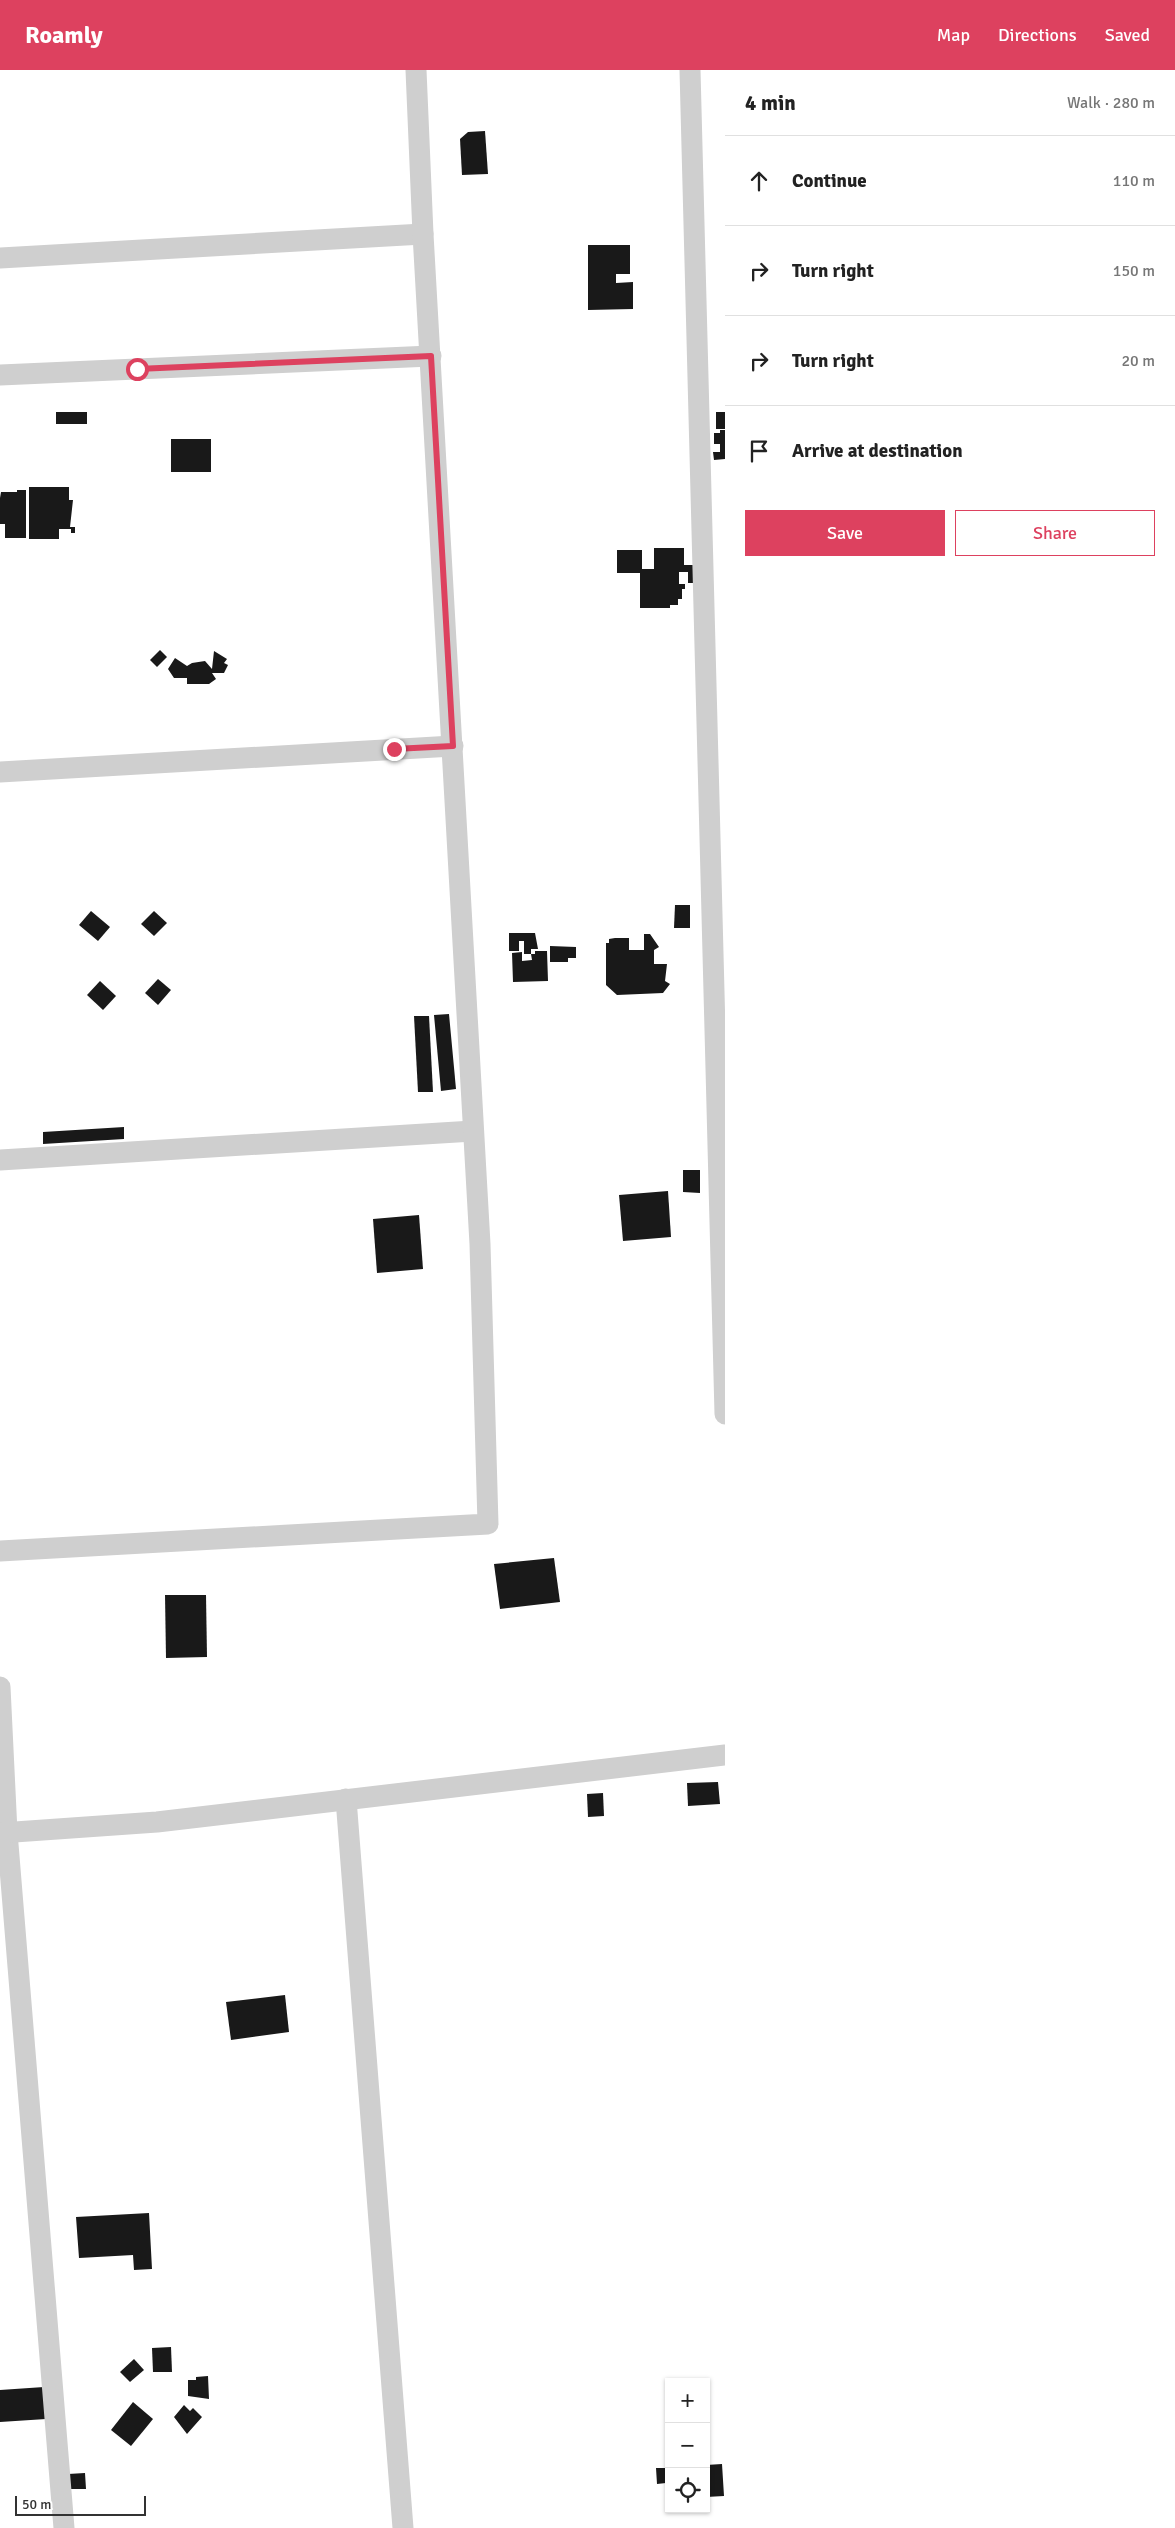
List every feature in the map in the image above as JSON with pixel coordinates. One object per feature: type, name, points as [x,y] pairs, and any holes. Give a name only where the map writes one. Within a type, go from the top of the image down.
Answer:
[{"type":"street","points":[[0,1551],[488,1524],[480,1244],[423,234],[416,70]]},
{"type":"street","points":[[690,70],[725,1414]]},
{"type":"street","points":[[0,258],[423,234]]},
{"type":"street","points":[[0,375],[431,356]]},
{"type":"street","points":[[0,772],[453,746]]},
{"type":"street","points":[[0,1160],[473,1132]]},
{"type":"street","points":[[0,1687],[3,1832],[64,2528]]},
{"type":"street","points":[[3,1832],[157,1822],[725,1755]]},
{"type":"street","points":[[346,1799],[403,2528]]},
{"type":"building","points":[[485,131],[488,174],[462,175],[460,139],[468,132]]},
{"type":"building","points":[[588,245],[630,245],[630,274],[616,274],[616,283],[633,282],[633,309],[588,310]]},
{"type":"building","points":[[56,412],[87,412],[87,424],[56,424]]},
{"type":"building","points":[[716,412],[725,412],[725,429],[716,429]]},
{"type":"building","points":[[720,430],[725,430],[725,459],[714,460],[713,452],[720,452],[720,444],[714,444],[714,433],[720,433]]},
{"type":"building","points":[[171,439],[211,439],[211,472],[171,472]]},
{"type":"building","points":[[29,487],[69,487],[69,500],[73,500],[70,527],[75,527],[75,533],[71,533],[71,529],[59,529],[59,539],[29,539]]},
{"type":"building","points":[[17,490],[26,490],[26,538],[5,538],[5,524],[0,524],[1,492],[17,492]]},
{"type":"building","points":[[654,548],[684,548],[684,565],[695,565],[695,583],[688,583],[688,572],[679,572],[679,584],[685,584],[685,589],[682,589],[682,599],[678,599],[678,605],[670,605],[670,608],[640,608],[640,573],[617,573],[617,550],[642,550],[642,569],[654,569]]},
{"type":"building","points":[[160,650],[167,657],[157,667],[150,660]]},
{"type":"building","points":[[214,651],[227,659],[224,663],[228,665],[224,673],[212,673],[216,679],[209,684],[187,684],[187,678],[174,678],[168,669],[175,658],[187,666],[192,663],[205,661],[212,669]]},
{"type":"building","points":[[675,905],[690,905],[690,928],[674,928]]},
{"type":"building","points":[[91,911],[110,927],[98,941],[79,925]]},
{"type":"building","points":[[154,911],[167,923],[154,936],[141,924]]},
{"type":"building","points":[[509,933],[535,933],[538,949],[531,949],[531,954],[524,954],[524,941],[519,941],[519,951],[509,951]]},
{"type":"building","points":[[644,934],[650,934],[659,947],[654,950],[654,964],[667,964],[665,981],[670,984],[663,993],[617,995],[606,985],[606,943],[609,943],[609,939],[629,938],[629,950],[644,950]]},
{"type":"building","points":[[550,946],[576,947],[576,958],[568,958],[568,962],[550,962]]},
{"type":"building","points":[[535,951],[547,951],[548,981],[513,982],[512,953],[522,952],[522,961],[532,960],[531,954],[535,954]]},
{"type":"building","points":[[158,979],[171,990],[158,1005],[145,993]]},
{"type":"building","points":[[100,981],[116,996],[103,1010],[87,995]]},
{"type":"building","points":[[449,1014],[456,1089],[441,1091],[434,1015]]},
{"type":"building","points":[[414,1016],[429,1016],[433,1092],[418,1092]]},
{"type":"building","points":[[124,1127],[124,1139],[43,1144],[43,1132]]},
{"type":"building","points":[[683,1170],[700,1170],[700,1193],[683,1192]]},
{"type":"building","points":[[668,1191],[671,1237],[623,1241],[619,1195]]},
{"type":"building","points":[[419,1215],[423,1269],[377,1273],[373,1219]]},
{"type":"building","points":[[554,1558],[560,1602],[500,1609],[494,1564]]},
{"type":"building","points":[[165,1595],[206,1595],[207,1657],[166,1658]]},
{"type":"building","points":[[718,1782],[720,1804],[688,1806],[687,1783]]},
{"type":"building","points":[[603,1793],[604,1816],[588,1817],[587,1794]]},
{"type":"building","points":[[285,1995],[289,2032],[231,2040],[226,2002]]},
{"type":"building","points":[[149,2213],[152,2269],[134,2270],[133,2255],[79,2258],[76,2217]]},
{"type":"building","points":[[171,2347],[172,2372],[153,2372],[152,2348]]},
{"type":"building","points":[[134,2359],[144,2370],[130,2382],[120,2372]]},
{"type":"building","points":[[208,2376],[209,2399],[188,2396],[188,2380],[196,2380],[196,2377]]},
{"type":"building","points":[[44,2387],[46,2419],[0,2422],[0,2390]]},
{"type":"building","points":[[133,2402],[153,2419],[131,2446],[111,2430]]},
{"type":"building","points":[[184,2405],[190,2411],[193,2408],[202,2417],[187,2434],[174,2417]]},
{"type":"building","points":[[722,2464],[724,2496],[710,2497],[710,2465]]},
{"type":"building","points":[[656,2468],[665,2468],[665,2483],[657,2484]]},
{"type":"building","points":[[85,2473],[86,2489],[68,2489],[68,2474]]},
{"type":"route","points":[[137,369],[431,356],[453,746],[394,749]]}]
